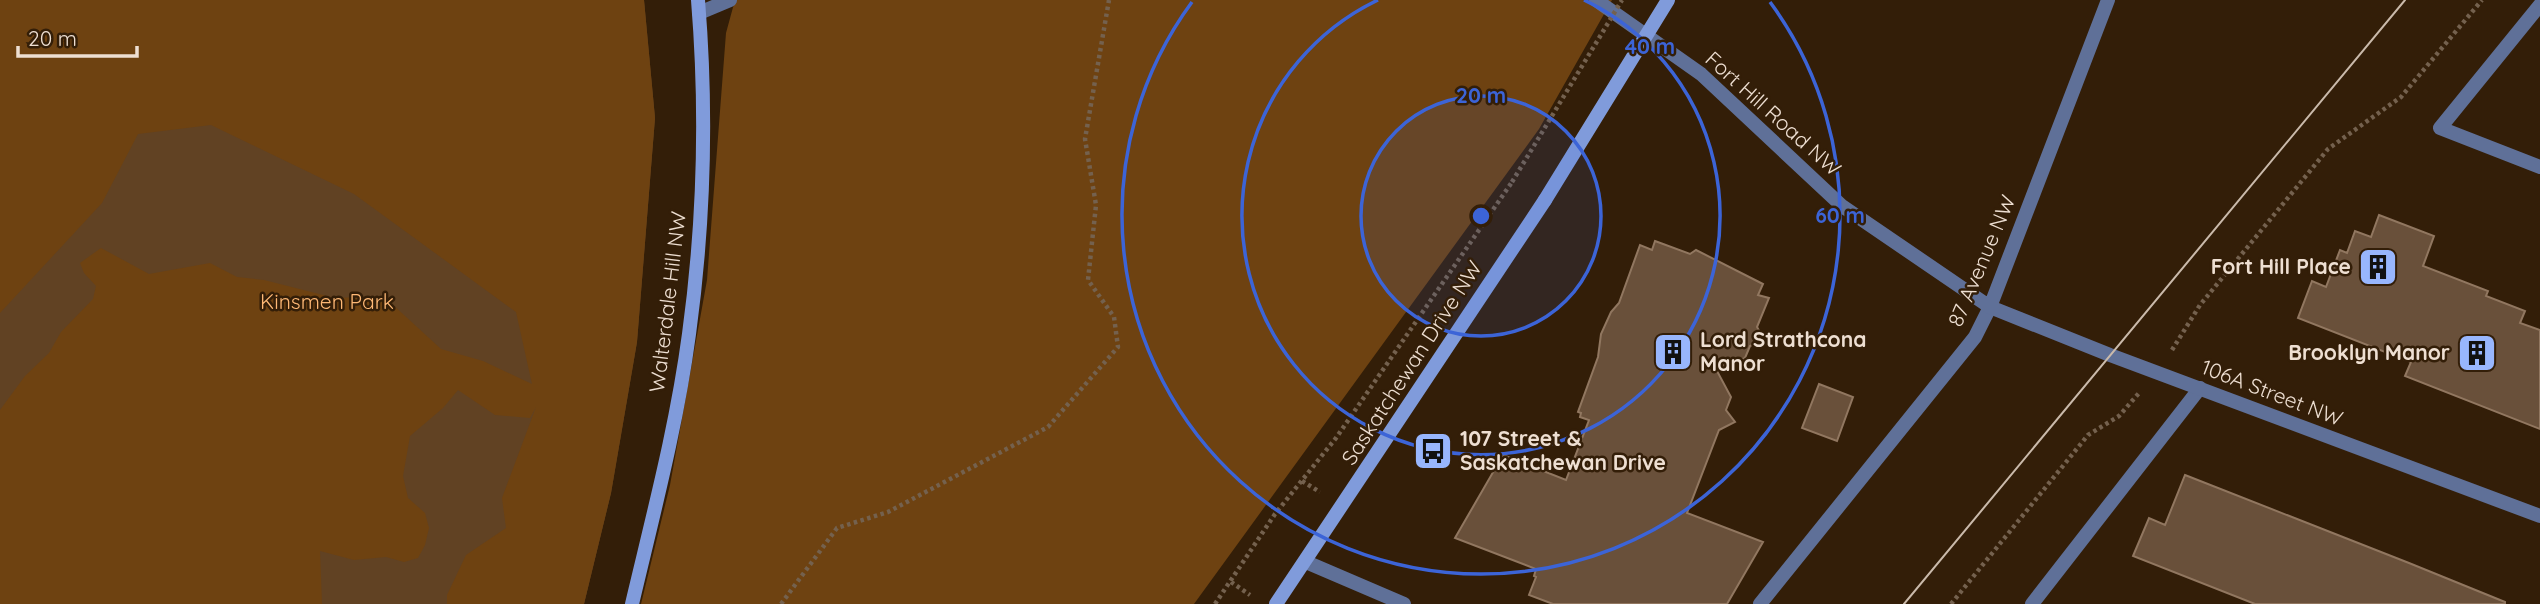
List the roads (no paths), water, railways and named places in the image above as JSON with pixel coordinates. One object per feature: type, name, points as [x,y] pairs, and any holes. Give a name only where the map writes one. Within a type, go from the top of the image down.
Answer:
[{"type":"main road","name":"Saskatchewan Drive NW","points":[[1276,604],[1545,200],[1668,0]]},
{"type":"main road","name":"Walterdale Hill NW","points":[[632,604],[674,422],[689,334],[700,214],[703,103],[699,6]]},
{"type":"street","points":[[699,6],[730,0]]},
{"type":"street","name":"Fort Hill Road NW","points":[[1596,0],[1701,74],[1842,206],[1990,307]]},
{"type":"street","name":"87 Avenue NW","points":[[1760,604],[1975,337],[1990,307],[2109,0]]},
{"type":"street","points":[[2540,5],[2440,128],[2540,167]]},
{"type":"street","name":"106A Street NW","points":[[1990,307],[2540,516]]},
{"type":"street","points":[[2032,604],[2200,388]]},
{"type":"street","points":[[1306,562],[1404,604]]},
{"type":"tram line","points":[[1904,604],[2405,0]]},
{"type":"place","name":"Fort Hill Place","points":[[2378,267]]},
{"type":"place","name":"Lord Strathcona Manor","points":[[1673,352]]},
{"type":"place","name":"Brooklyn Manor","points":[[2477,353]]},
{"type":"place","name":"107 Street & Saskatchewan Drive","points":[[1433,451]]},
{"type":"park label","name":"Kinsmen Park","points":[[327,302]]}]
